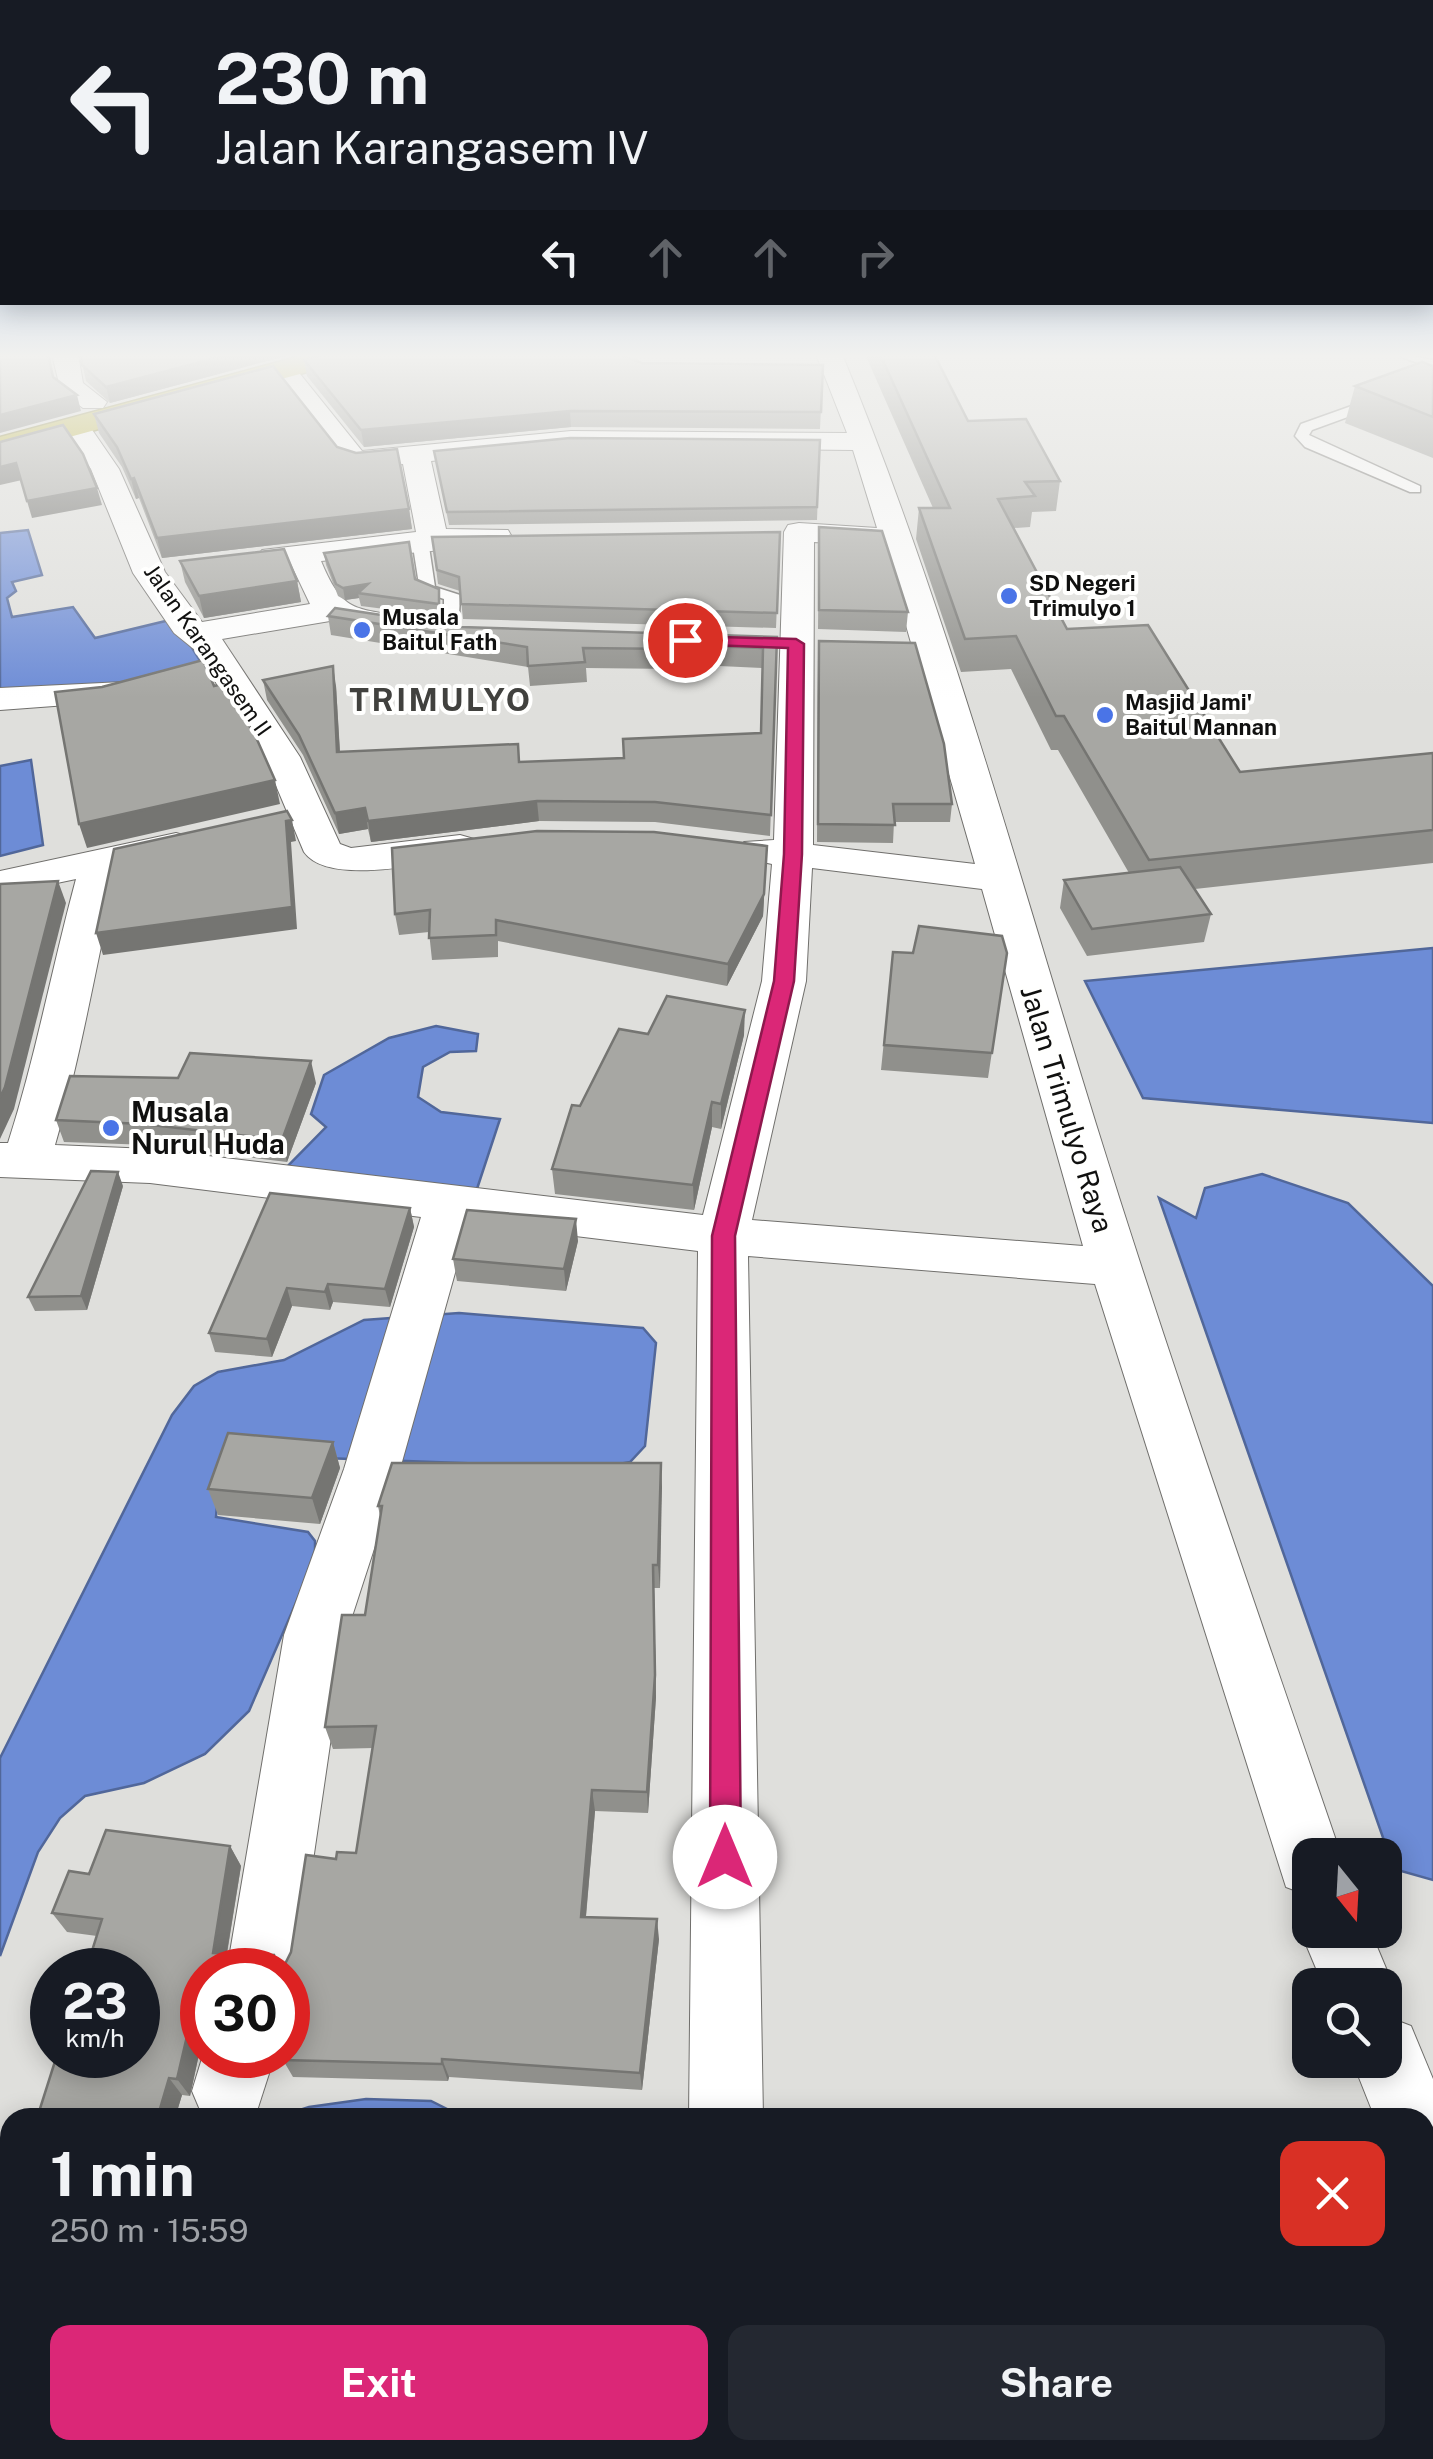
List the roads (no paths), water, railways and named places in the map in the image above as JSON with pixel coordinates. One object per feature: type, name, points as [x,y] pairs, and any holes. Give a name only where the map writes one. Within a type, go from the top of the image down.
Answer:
[{"type":"street","name":"Jalan Karangasem II","points":[[105,469],[149,573],[186,626],[224,665],[282,758],[324,852],[348,860],[501,842]]},
{"type":"street","points":[[417,469],[426,540]]},
{"type":"street","name":"Jalan Trimulyo Raya","points":[[873,469],[895,538],[910,646],[998,879],[1115,1267],[1302,1838]]},
{"type":"street","points":[[726,2108],[723,1236],[784,981],[815,644],[784,532],[895,538]]},
{"type":"street","points":[[245,561],[426,540],[531,536]]},
{"type":"street","points":[[302,554],[320,600],[329,610]]},
{"type":"street","points":[[149,573],[188,568]]},
{"type":"street","points":[[196,633],[329,610],[467,633]]},
{"type":"street","points":[[757,642],[815,644]]},
{"type":"street","points":[[0,699],[108,696],[224,665]]},
{"type":"street","points":[[270,823],[309,814]]},
{"type":"street","points":[[0,883],[213,837]]},
{"type":"street","points":[[714,845],[998,879]]},
{"type":"street","points":[[100,862],[74,966],[57,1062],[14,1160],[150,1166],[449,1206],[723,1236],[1115,1267]]},
{"type":"street","points":[[265,1948],[315,1635],[372,1469],[416,1308],[449,1206]]},
{"type":"street","points":[[1396,2078],[1408,2108]]},
{"type":"lane","points":[[1368,469],[1415,489]]},
{"type":"lane","points":[[426,540],[428,591],[452,594],[467,633]]},
{"type":"water","points":[[28,530],[42,575],[12,582],[16,591],[7,598],[12,617],[73,607],[95,638],[174,619],[201,662],[128,684],[77,691],[0,694],[0,533]]},
{"type":"water","points":[[31,760],[43,845],[0,856],[0,766]]},
{"type":"water","points":[[1433,948],[1433,1123],[1143,1098],[1085,981]]},
{"type":"water","points":[[436,1026],[478,1034],[476,1051],[450,1052],[423,1067],[418,1097],[441,1112],[500,1119],[473,1201],[282,1172],[326,1127],[311,1114],[324,1075],[389,1038]]},
{"type":"water","points":[[1262,1174],[1348,1203],[1433,1286],[1433,1880],[1402,1871],[1402,1838],[1383,1838],[1159,1198],[1196,1218],[1205,1188]]},
{"type":"water","points":[[459,1313],[643,1328],[656,1343],[645,1446],[630,1462],[597,1468],[239,1455],[218,1493],[216,1517],[308,1532],[315,1541],[315,1559],[249,1711],[205,1754],[144,1783],[85,1796],[60,1818],[38,1852],[0,1956],[0,1758],[172,1415],[194,1386],[218,1372],[284,1360],[364,1320]]},
{"type":"water","points":[[366,2099],[431,2101],[445,2108],[306,2108]]},
{"type":"place","name":"SD Negeri Trimulyo 1","points":[[1009,596]]},
{"type":"place","name":"Musala Baitul Fath","points":[[362,630]]},
{"type":"place","name":"Masjid Jami' Baitul Mannan","points":[[1105,715]]},
{"type":"place","name":"Musala Nurul Huda","points":[[111,1128]]},
{"type":"district","name":"TRIMULYO","points":[[441,700]]}]
